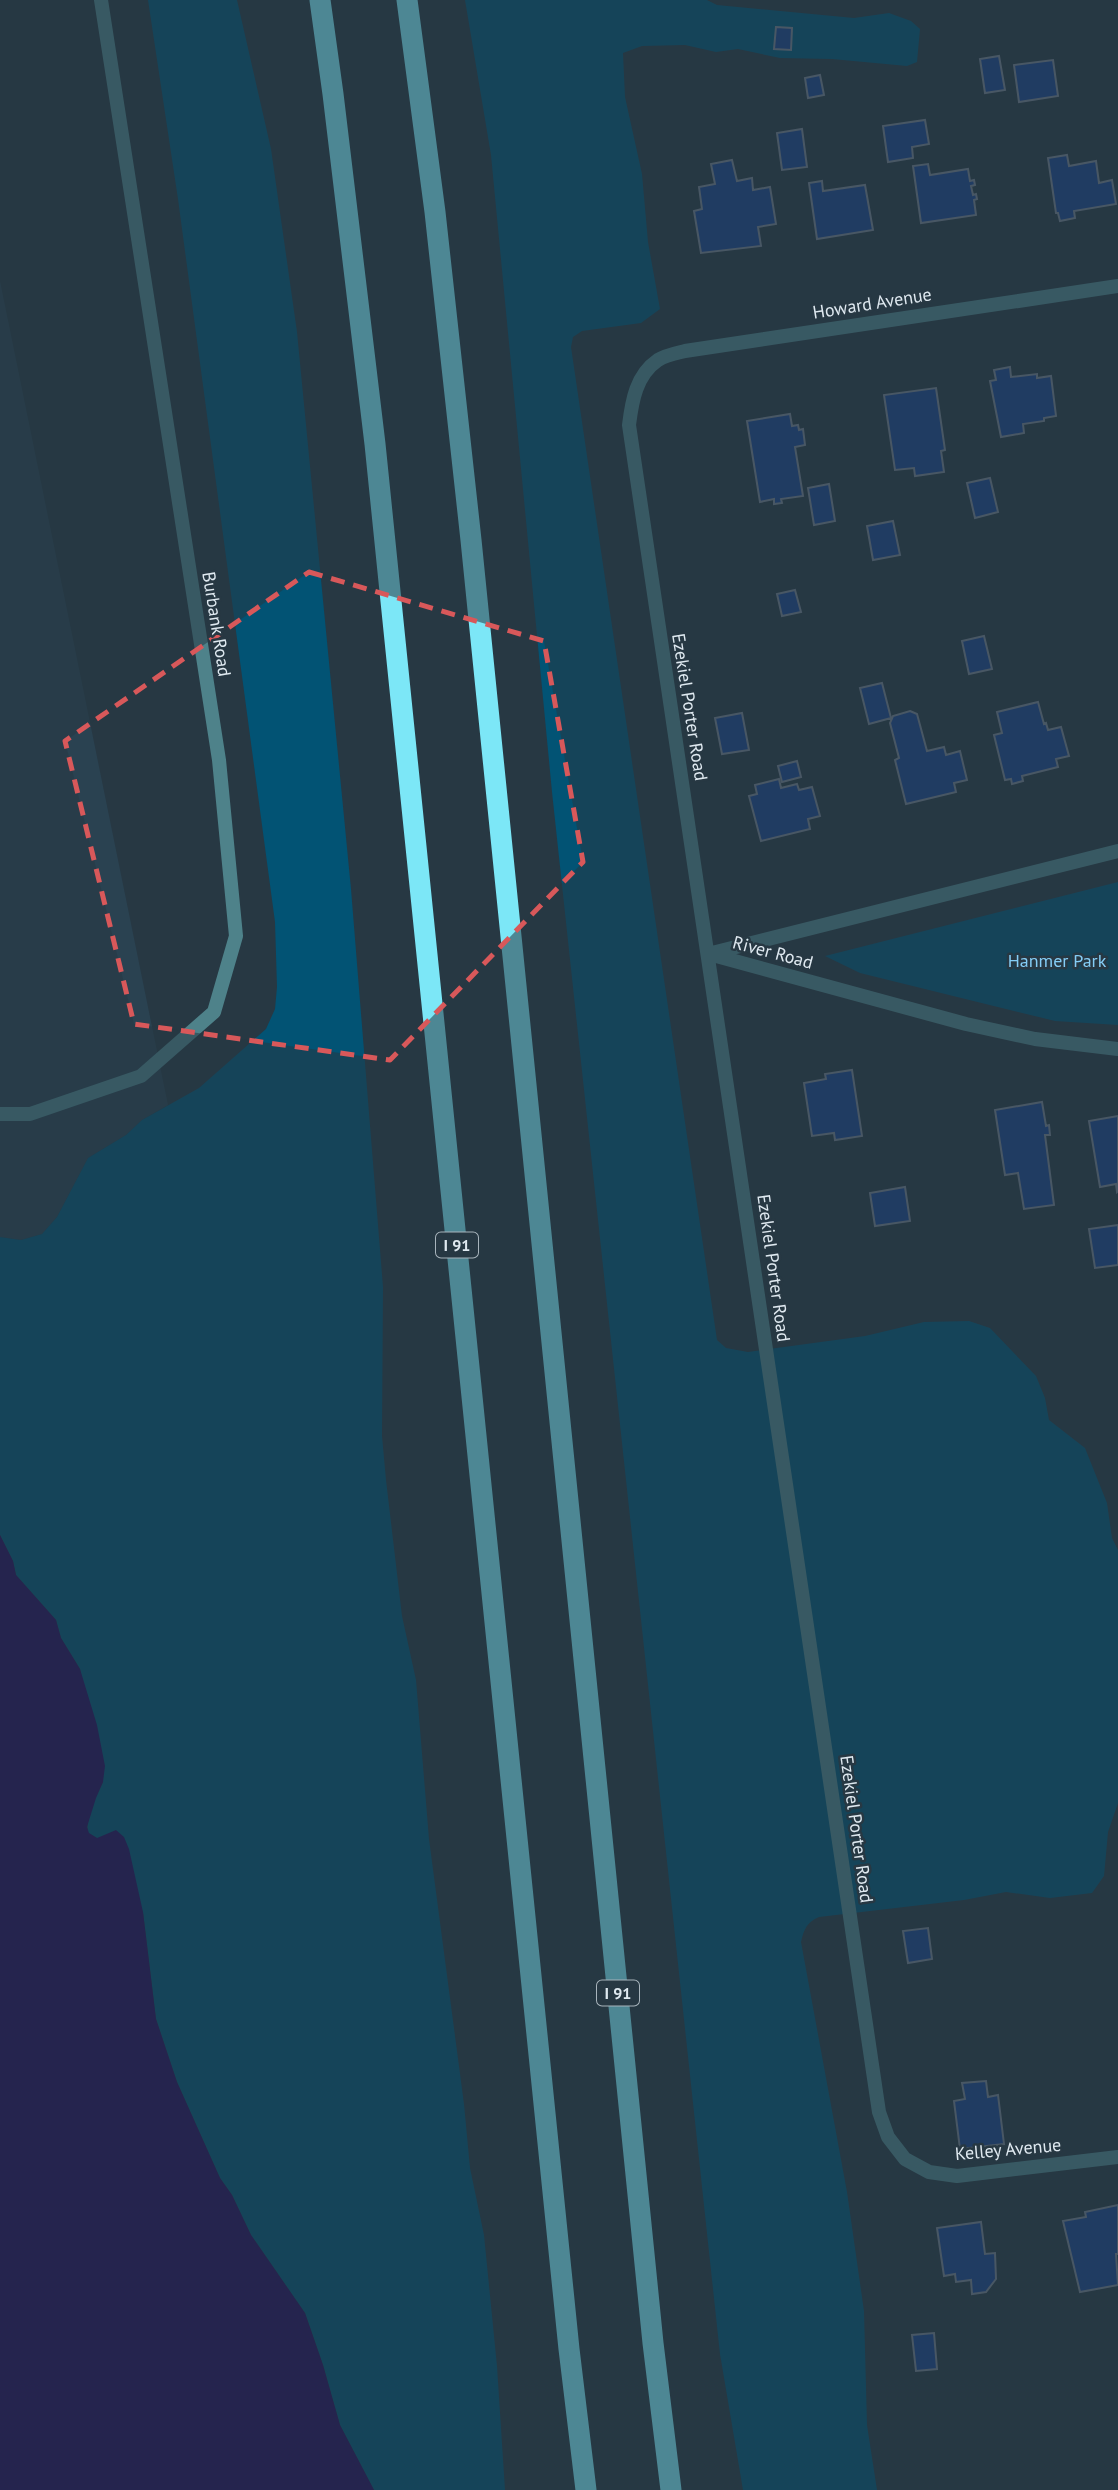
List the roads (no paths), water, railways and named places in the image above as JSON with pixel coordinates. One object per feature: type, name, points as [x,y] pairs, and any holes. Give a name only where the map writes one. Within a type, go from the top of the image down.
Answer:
[{"type":"highway","name":"I 91","points":[[320,0],[337,120],[375,444],[569,2349],[586,2490]]},
{"type":"highway","name":"I 91","points":[[407,0],[460,432],[653,2343],[671,2490]]},
{"type":"street","name":"Burbank Road","points":[[0,1114],[30,1114],[141,1076],[214,1012],[236,936],[219,760],[101,0]]},
{"type":"street","name":"Howard Avenue","points":[[640,378],[659,360],[685,351],[1118,286]]},
{"type":"street","name":"Ezekiel Porter Road","points":[[640,378],[632,400],[629,425],[879,2112],[888,2137],[905,2159]]},
{"type":"street","name":"River Road","points":[[708,954],[1118,851]]},
{"type":"street","name":"River Road","points":[[708,954],[966,1024],[1035,1039],[1118,1049]]},
{"type":"street","name":"Kelley Avenue","points":[[905,2159],[929,2172],[957,2176],[1118,2157]]},
{"type":"park label","name":"Hanmer Park","points":[[1057,960]]}]
